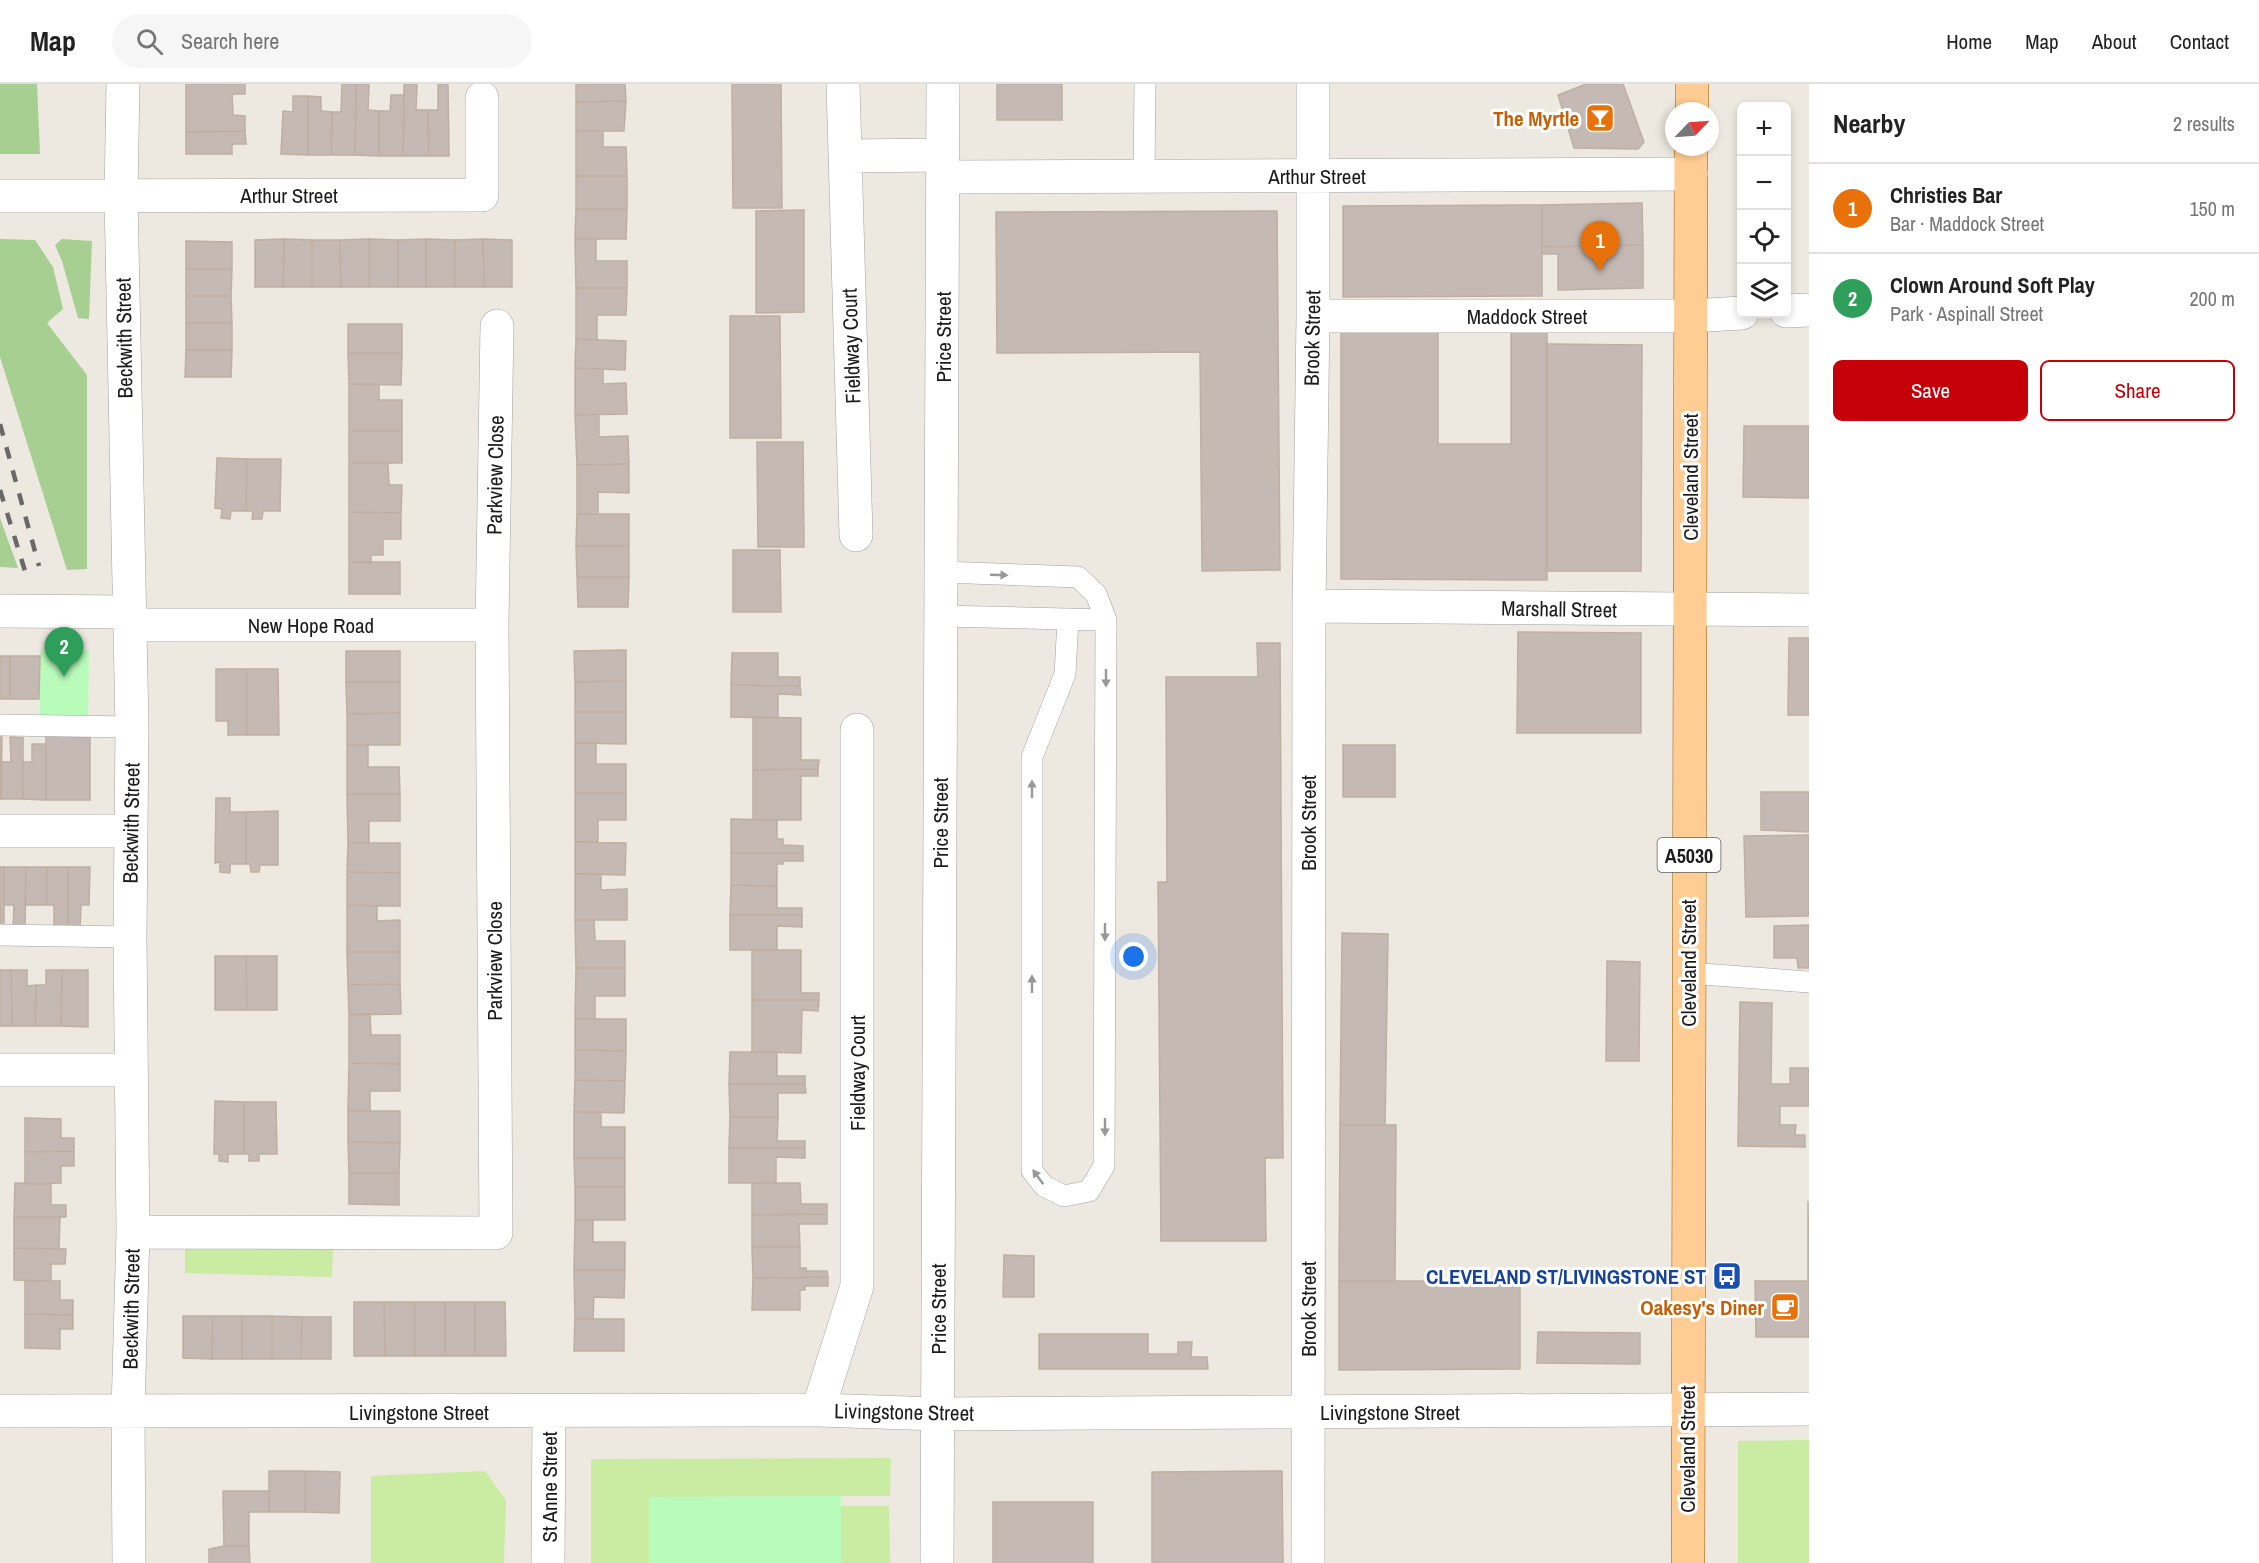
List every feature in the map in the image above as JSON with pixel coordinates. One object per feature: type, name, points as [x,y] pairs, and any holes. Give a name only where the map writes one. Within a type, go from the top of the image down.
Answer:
[{"type":"main road","points":[[1692,84],[1692,102]]},
{"type":"main road","name":"Cleveland Street","points":[[1688,1563],[1691,161]]},
{"type":"street","name":"Beckwith Street","points":[[123,84],[121,196],[132,727],[130,1070],[133,1232],[128,1412],[129,1563]]},
{"type":"street","name":"Fieldway Court","points":[[843,84],[856,536]]},
{"type":"street","name":"Price Street","points":[[937,1563],[943,84]]},
{"type":"street","name":"Brook Street","points":[[1308,1563],[1309,606],[1313,84]]},
{"type":"street","name":"Arthur Street","points":[[0,196],[482,195],[482,98]]},
{"type":"street","points":[[845,156],[943,166]]},
{"type":"street","name":"Arthur Street","points":[[943,166],[1144,175],[1312,176],[1691,161]]},
{"type":"street","points":[[1791,311],[1809,310]]},
{"type":"street","name":"Maddock Street","points":[[1313,316],[1691,316],[1737,313]]},
{"type":"street","name":"Parkview Close","points":[[133,1232],[496,1233],[492,625],[497,326]]},
{"type":"street","name":"Marshall Street","points":[[1309,606],[1809,610]]},
{"type":"street","name":"New Hope Road","points":[[0,611],[130,619],[492,625]]},
{"type":"street","name":"Fieldway Court","points":[[819,1410],[857,1286],[857,730]]},
{"type":"street","points":[[0,831],[131,831]]},
{"type":"street","points":[[0,1070],[130,1070]]},
{"type":"street","name":"Livingstone Street","points":[[0,1411],[819,1410],[938,1414],[1809,1409]]},
{"type":"street","name":"St Anne Street","points":[[548,1563],[549,1412]]},
{"type":"lane","points":[[1144,175],[1145,84]]},
{"type":"lane","points":[[941,572],[1078,577],[1096,594],[1106,620],[1104,1166],[1089,1191],[1064,1196],[1044,1186],[1032,1171],[1032,757],[1065,674],[1068,620]]},
{"type":"lane","points":[[941,616],[1106,620]]},
{"type":"lane","points":[[0,725],[132,727]]},
{"type":"lane","points":[[0,935],[130,937]]},
{"type":"lane","points":[[1688,973],[1809,982]]},
{"type":"green space","points":[[0,84],[37,84],[40,154],[0,154]]},
{"type":"green space","points":[[0,239],[35,240],[53,267],[63,309],[47,323],[87,375],[87,569],[67,570],[0,357]]},
{"type":"green space","points":[[62,239],[92,241],[89,319],[78,318],[62,261],[55,245]]},
{"type":"green space","points":[[0,518],[18,568],[0,567]]},
{"type":"green space","points":[[40,651],[89,651],[88,719],[40,718]]},
{"type":"green space","points":[[185,1245],[333,1249],[332,1277],[185,1273]]},
{"type":"green space","points":[[1809,1440],[1809,1563],[1738,1563],[1738,1441]]},
{"type":"green space","points":[[891,1458],[890,1496],[649,1497],[649,1563],[591,1563],[591,1459]]},
{"type":"green space","points":[[485,1471],[506,1500],[504,1563],[371,1563],[371,1476]]},
{"type":"green space","points":[[841,1496],[841,1563],[649,1563],[649,1497]]},
{"type":"green space","points":[[841,1506],[889,1506],[890,1563],[841,1563]]},
{"type":"building","points":[[186,84],[245,84],[245,94],[232,94],[233,115],[245,116],[245,131],[186,132]]},
{"type":"building","points":[[342,84],[356,84],[355,155],[331,155],[332,112],[341,112]]},
{"type":"building","points":[[356,84],[369,84],[368,110],[379,111],[379,156],[355,155]]},
{"type":"building","points":[[404,84],[417,84],[416,110],[428,110],[429,156],[403,156]]},
{"type":"building","points":[[438,84],[448,84],[449,156],[429,156],[428,110],[438,110]]},
{"type":"building","points":[[576,84],[625,84],[626,101],[576,102]]},
{"type":"building","points":[[732,84],[781,84],[782,208],[733,208]]},
{"type":"building","points":[[997,84],[1062,84],[1062,120],[997,120]]},
{"type":"building","name":"The Myrtle","points":[[1586,84],[1623,84],[1644,142],[1638,149],[1574,148],[1558,95]]},
{"type":"building","points":[[391,95],[404,95],[403,156],[379,156],[379,111],[390,111]]},
{"type":"building","points":[[293,96],[308,96],[308,155],[281,154],[283,111],[293,112]]},
{"type":"building","points":[[308,96],[321,97],[321,111],[332,112],[331,155],[308,155]]},
{"type":"building","points":[[626,101],[624,131],[576,131],[576,102]]},
{"type":"building","points":[[245,131],[246,144],[232,144],[232,154],[186,154],[186,132]]},
{"type":"building","points":[[576,131],[603,131],[603,147],[626,147],[627,176],[576,176]]},
{"type":"building","points":[[576,176],[627,176],[627,209],[576,209]]},
{"type":"building","points":[[1642,203],[1643,245],[1542,247],[1542,205]]},
{"type":"building","points":[[1542,205],[1542,296],[1343,297],[1343,206]]},
{"type":"building","points":[[576,209],[627,209],[626,239],[575,239]]},
{"type":"building","points":[[804,210],[804,312],[756,313],[756,211]]},
{"type":"building","points":[[1277,211],[1280,570],[1202,571],[1200,352],[997,353],[996,212]]},
{"type":"building","points":[[284,239],[283,287],[255,287],[255,240]]},
{"type":"building","points":[[284,239],[312,240],[312,287],[283,287]]},
{"type":"building","points":[[369,239],[398,240],[398,287],[369,287]]},
{"type":"building","points":[[369,239],[369,287],[341,287],[340,240]]},
{"type":"building","points":[[426,239],[426,287],[398,287],[398,240]]},
{"type":"building","points":[[426,239],[455,240],[455,287],[426,287]]},
{"type":"building","points":[[483,239],[484,287],[455,287],[455,240]]},
{"type":"building","points":[[483,239],[512,240],[512,287],[484,287]]},
{"type":"building","points":[[575,239],[596,239],[596,261],[627,261],[627,288],[576,288]]},
{"type":"building","points":[[312,240],[340,240],[341,287],[312,287]]},
{"type":"building","points":[[186,241],[232,242],[232,269],[186,269]]},
{"type":"building","points":[[1643,245],[1643,288],[1558,290],[1558,254],[1542,254],[1542,247]]},
{"type":"building","points":[[186,269],[232,269],[231,296],[186,296]]},
{"type":"building","points":[[576,288],[627,288],[626,315],[597,315],[597,340],[576,339]]},
{"type":"building","points":[[186,296],[231,296],[232,323],[186,323]]},
{"type":"building","points":[[730,316],[780,316],[781,438],[730,438]]},
{"type":"building","points":[[186,323],[232,323],[232,350],[186,350]]},
{"type":"building","points":[[348,324],[402,324],[402,353],[348,353]]},
{"type":"building","points":[[1511,328],[1547,328],[1547,580],[1341,579],[1341,330],[1438,330],[1438,444],[1511,444]]},
{"type":"building","points":[[576,339],[626,341],[625,370],[575,368]]},
{"type":"building","points":[[1546,344],[1642,345],[1641,571],[1546,571]]},
{"type":"building","points":[[186,350],[232,350],[231,377],[185,377]]},
{"type":"building","points":[[348,353],[402,353],[401,385],[349,384]]},
{"type":"building","points":[[575,368],[603,369],[603,384],[626,383],[627,414],[575,415]]},
{"type":"building","points":[[349,384],[379,384],[379,400],[402,400],[402,431],[349,431]]},
{"type":"building","points":[[575,415],[599,415],[599,437],[628,436],[629,464],[577,465]]},
{"type":"building","points":[[1744,426],[1809,426],[1809,498],[1743,497]]},
{"type":"building","points":[[349,431],[402,431],[402,463],[349,463]]},
{"type":"building","points":[[757,442],[803,442],[804,547],[758,547]]},
{"type":"building","points":[[217,458],[247,459],[246,511],[231,511],[230,519],[221,518],[222,509],[215,508]]},
{"type":"building","points":[[247,459],[281,459],[280,511],[263,511],[262,519],[252,519],[253,511],[246,511]]},
{"type":"building","points":[[349,463],[388,463],[389,485],[402,485],[401,513],[349,512]]},
{"type":"building","points":[[629,464],[629,493],[598,492],[598,514],[577,514],[577,465]]},
{"type":"building","points":[[349,512],[401,513],[401,539],[383,539],[383,555],[371,555],[371,563],[349,562]]},
{"type":"building","points":[[577,514],[629,514],[629,546],[576,546]]},
{"type":"building","points":[[576,546],[629,546],[629,577],[577,577]]},
{"type":"building","points":[[733,550],[780,550],[781,612],[733,612]]},
{"type":"building","points":[[349,562],[400,562],[400,594],[349,594]]},
{"type":"building","points":[[577,577],[629,577],[628,607],[578,607]]},
{"type":"building","points":[[1518,632],[1641,633],[1641,733],[1517,733]]},
{"type":"building","points":[[1789,638],[1809,638],[1809,715],[1788,715]]},
{"type":"building","points":[[1257,643],[1280,643],[1283,1158],[1265,1158],[1266,1241],[1161,1241],[1158,882],[1167,882],[1166,677],[1258,677]]},
{"type":"building","points":[[626,650],[626,681],[575,682],[574,651]]},
{"type":"building","points":[[346,651],[400,651],[400,682],[346,682]]},
{"type":"building","points":[[732,653],[778,653],[778,677],[800,677],[800,686],[731,685]]},
{"type":"building","points":[[0,656],[10,656],[10,699],[0,699]]},
{"type":"building","points":[[10,656],[40,656],[39,699],[10,699]]},
{"type":"building","points":[[216,669],[247,669],[247,735],[228,735],[228,721],[216,721]]},
{"type":"building","points":[[247,669],[278,669],[279,735],[247,735]]},
{"type":"building","points":[[626,681],[626,712],[575,712],[575,682]]},
{"type":"building","points":[[346,682],[400,682],[400,713],[347,714]]},
{"type":"building","points":[[731,685],[800,686],[801,695],[778,694],[778,718],[731,717]]},
{"type":"building","points":[[575,712],[626,712],[626,744],[575,743]]},
{"type":"building","points":[[400,713],[400,745],[347,745],[347,714]]},
{"type":"building","points":[[753,717],[801,718],[801,760],[819,760],[818,769],[753,770]]},
{"type":"building","points":[[46,736],[90,737],[90,800],[46,800]]},
{"type":"building","points":[[0,737],[2,737],[1,799],[0,799]]},
{"type":"building","points":[[10,737],[23,738],[23,799],[1,799],[1,762],[11,762]]},
{"type":"building","points":[[575,743],[596,743],[596,764],[626,764],[626,793],[575,793]]},
{"type":"building","points":[[32,744],[46,744],[46,800],[23,799],[23,762],[32,762]]},
{"type":"building","points":[[347,745],[368,745],[368,767],[399,767],[400,794],[347,794]]},
{"type":"building","points":[[1343,745],[1395,745],[1395,797],[1343,797]]},
{"type":"building","points":[[818,769],[818,776],[801,776],[801,820],[753,820],[753,770]]},
{"type":"building","points":[[1761,792],[1809,792],[1809,832],[1761,830]]},
{"type":"building","points":[[575,793],[626,793],[626,820],[598,820],[598,842],[575,842]]},
{"type":"building","points":[[347,794],[400,794],[400,821],[369,821],[369,843],[348,843]]},
{"type":"building","points":[[216,798],[230,798],[230,812],[246,812],[246,864],[230,864],[230,873],[220,872],[220,862],[215,863]]},
{"type":"building","points":[[278,811],[278,865],[260,865],[259,872],[251,872],[250,864],[246,864],[246,812]]},
{"type":"building","points":[[731,819],[777,820],[777,839],[783,839],[783,845],[803,846],[803,853],[731,853]]},
{"type":"building","points":[[1809,835],[1809,916],[1746,917],[1744,836]]},
{"type":"building","points":[[575,842],[626,843],[625,875],[575,874]]},
{"type":"building","points":[[348,843],[400,843],[400,873],[347,872]]},
{"type":"building","points":[[731,853],[803,853],[803,861],[783,861],[783,864],[777,864],[777,886],[731,885]]},
{"type":"building","points":[[0,867],[4,867],[4,930],[0,930]]},
{"type":"building","points":[[4,867],[26,867],[25,930],[13,930],[14,905],[4,905]]},
{"type":"building","points":[[26,867],[47,867],[47,905],[25,905]]},
{"type":"building","points":[[47,867],[68,867],[68,930],[54,930],[54,905],[47,905]]},
{"type":"building","points":[[68,867],[90,867],[89,905],[81,905],[80,930],[68,930]]},
{"type":"building","points":[[347,872],[400,873],[400,906],[347,905]]},
{"type":"building","points":[[575,874],[601,874],[601,890],[627,889],[627,920],[575,920]]},
{"type":"building","points":[[731,885],[777,886],[777,908],[802,908],[802,915],[730,915]]},
{"type":"building","points":[[347,905],[377,906],[377,921],[400,920],[400,952],[347,952]]},
{"type":"building","points":[[730,915],[802,915],[802,927],[777,926],[777,950],[730,950]]},
{"type":"building","points":[[575,920],[594,920],[595,941],[625,941],[625,968],[576,968]]},
{"type":"building","points":[[1809,925],[1809,968],[1798,968],[1797,958],[1774,958],[1774,926]]},
{"type":"building","points":[[1342,933],[1388,934],[1385,1125],[1340,1125]]},
{"type":"building","points":[[752,950],[801,950],[801,993],[819,993],[819,1000],[752,1000]]},
{"type":"building","points":[[347,952],[400,952],[400,984],[348,985]]},
{"type":"building","points":[[215,956],[246,956],[247,1010],[215,1010]]},
{"type":"building","points":[[246,956],[277,956],[277,1010],[247,1010]]},
{"type":"building","points":[[1607,961],[1640,962],[1639,1061],[1606,1061]]},
{"type":"building","points":[[576,968],[625,968],[625,996],[595,996],[595,1019],[575,1019]]},
{"type":"building","points":[[0,970],[11,970],[12,1026],[0,1026]]},
{"type":"building","points":[[11,970],[27,970],[27,986],[36,985],[35,1026],[12,1026]]},
{"type":"building","points":[[46,970],[62,970],[61,1026],[35,1026],[36,985],[46,985]]},
{"type":"building","points":[[62,970],[88,970],[88,1027],[61,1026]]},
{"type":"building","points":[[400,984],[401,1014],[349,1015],[348,985]]},
{"type":"building","points":[[752,1000],[819,1000],[818,1011],[802,1010],[801,1053],[752,1052]]},
{"type":"building","points":[[1740,1002],[1772,1003],[1771,1084],[1790,1084],[1790,1068],[1809,1068],[1809,1106],[1780,1106],[1780,1125],[1796,1125],[1795,1135],[1805,1135],[1805,1147],[1738,1146]]},
{"type":"building","points":[[370,1014],[371,1035],[400,1035],[400,1064],[349,1063],[349,1015]]},
{"type":"building","points":[[575,1019],[626,1019],[626,1051],[575,1050]]},
{"type":"building","points":[[575,1050],[626,1051],[625,1081],[575,1080]]},
{"type":"building","points":[[730,1052],[777,1052],[777,1076],[805,1076],[805,1084],[729,1084]]},
{"type":"building","points":[[349,1063],[400,1064],[400,1091],[370,1091],[370,1111],[348,1111]]},
{"type":"building","points":[[575,1080],[625,1081],[624,1113],[574,1112]]},
{"type":"building","points":[[729,1084],[805,1084],[806,1093],[778,1093],[778,1117],[730,1117]]},
{"type":"building","points":[[215,1101],[244,1102],[244,1154],[228,1154],[228,1162],[219,1161],[219,1154],[214,1154]]},
{"type":"building","points":[[244,1102],[276,1102],[277,1154],[259,1154],[259,1161],[249,1161],[249,1154],[244,1154]]},
{"type":"building","points":[[348,1111],[400,1111],[400,1143],[348,1142]]},
{"type":"building","points":[[574,1112],[601,1112],[601,1127],[625,1127],[625,1158],[574,1158]]},
{"type":"building","points":[[730,1117],[778,1117],[777,1141],[805,1141],[805,1148],[729,1148]]},
{"type":"building","points":[[25,1118],[61,1119],[61,1138],[74,1138],[74,1151],[25,1152]]},
{"type":"building","points":[[1340,1125],[1396,1125],[1395,1281],[1339,1281]]},
{"type":"building","points":[[348,1142],[400,1143],[399,1173],[349,1173]]},
{"type":"building","points":[[729,1148],[805,1148],[805,1158],[776,1157],[776,1183],[729,1183]]},
{"type":"building","points":[[74,1151],[74,1166],[61,1166],[61,1183],[25,1184],[25,1152]]},
{"type":"building","points":[[574,1158],[625,1158],[625,1187],[575,1187]]},
{"type":"building","points":[[349,1173],[399,1173],[399,1205],[349,1204]]},
{"type":"building","points":[[15,1183],[51,1184],[51,1205],[66,1205],[66,1217],[14,1217]]},
{"type":"building","points":[[752,1183],[800,1183],[801,1204],[827,1204],[827,1214],[752,1215]]},
{"type":"building","points":[[575,1187],[625,1187],[625,1220],[575,1220]]},
{"type":"building","points":[[1808,1201],[1809,1337],[1756,1337],[1755,1281],[1808,1281]]},
{"type":"building","points":[[827,1214],[827,1224],[799,1224],[800,1247],[752,1247],[752,1215]]},
{"type":"building","points":[[14,1217],[60,1217],[59,1249],[14,1248]]},
{"type":"building","points":[[575,1220],[593,1220],[593,1242],[625,1242],[625,1270],[574,1270]]},
{"type":"building","points":[[752,1247],[800,1247],[800,1268],[806,1268],[806,1271],[827,1271],[828,1277],[753,1278]]},
{"type":"building","points":[[14,1248],[66,1249],[65,1264],[51,1264],[51,1281],[14,1280]]},
{"type":"building","points":[[1004,1255],[1034,1256],[1034,1297],[1003,1297]]},
{"type":"building","points":[[574,1270],[625,1270],[624,1298],[594,1297],[593,1319],[575,1319]]},
{"type":"building","points":[[828,1277],[828,1286],[805,1286],[805,1290],[800,1290],[800,1310],[752,1310],[753,1278]]},
{"type":"building","points":[[25,1281],[60,1281],[60,1300],[73,1300],[73,1315],[25,1314]]},
{"type":"building","points":[[1339,1281],[1520,1281],[1520,1369],[1339,1370]]},
{"type":"building","points":[[354,1302],[384,1302],[385,1356],[354,1356]]},
{"type":"building","points":[[384,1302],[415,1302],[415,1356],[385,1356]]},
{"type":"building","points":[[415,1302],[445,1302],[445,1356],[415,1356]]},
{"type":"building","points":[[445,1302],[475,1302],[475,1356],[445,1356]]},
{"type":"building","points":[[475,1302],[505,1302],[506,1356],[475,1356]]},
{"type":"building","points":[[25,1314],[73,1315],[73,1329],[60,1329],[60,1349],[25,1348]]},
{"type":"building","points":[[183,1316],[213,1316],[212,1359],[183,1358]]},
{"type":"building","points":[[213,1316],[242,1316],[242,1359],[212,1359]]},
{"type":"building","points":[[242,1316],[272,1316],[272,1359],[242,1359]]},
{"type":"building","points":[[272,1316],[302,1317],[301,1359],[272,1359]]},
{"type":"building","points":[[302,1317],[331,1317],[331,1359],[301,1359]]},
{"type":"building","points":[[575,1319],[624,1319],[624,1351],[574,1351]]},
{"type":"building","points":[[1538,1332],[1640,1333],[1640,1364],[1537,1363]]},
{"type":"building","points":[[1039,1334],[1148,1334],[1148,1354],[1178,1354],[1178,1342],[1192,1342],[1191,1357],[1207,1357],[1208,1369],[1039,1369]]},
{"type":"building","points":[[269,1471],[305,1471],[305,1512],[269,1512]]},
{"type":"building","points":[[305,1471],[340,1472],[339,1513],[305,1512]]},
{"type":"building","points":[[1282,1471],[1283,1563],[1152,1563],[1152,1472]]},
{"type":"building","points":[[223,1491],[269,1491],[269,1512],[249,1512],[249,1546],[224,1546]]},
{"type":"building","points":[[993,1502],[1093,1502],[1093,1563],[993,1563]]},
{"type":"building","points":[[224,1546],[249,1546],[250,1563],[209,1563],[209,1549]]},
{"type":"railway","points":[[0,424],[39,566]]},
{"type":"railway","points":[[0,490],[25,571]]},
{"type":"place","name":"The Myrtle","points":[[1600,118]]},
{"type":"place","name":"Christies Bar","points":[[1600,271]]},
{"type":"place","name":"Clown Around Soft Play","points":[[64,677]]},
{"type":"place","name":"CLEVELAND ST/LIVINGSTONE ST","points":[[1727,1276]]},
{"type":"place","name":"Oakesy's Diner","points":[[1785,1307]]}]
